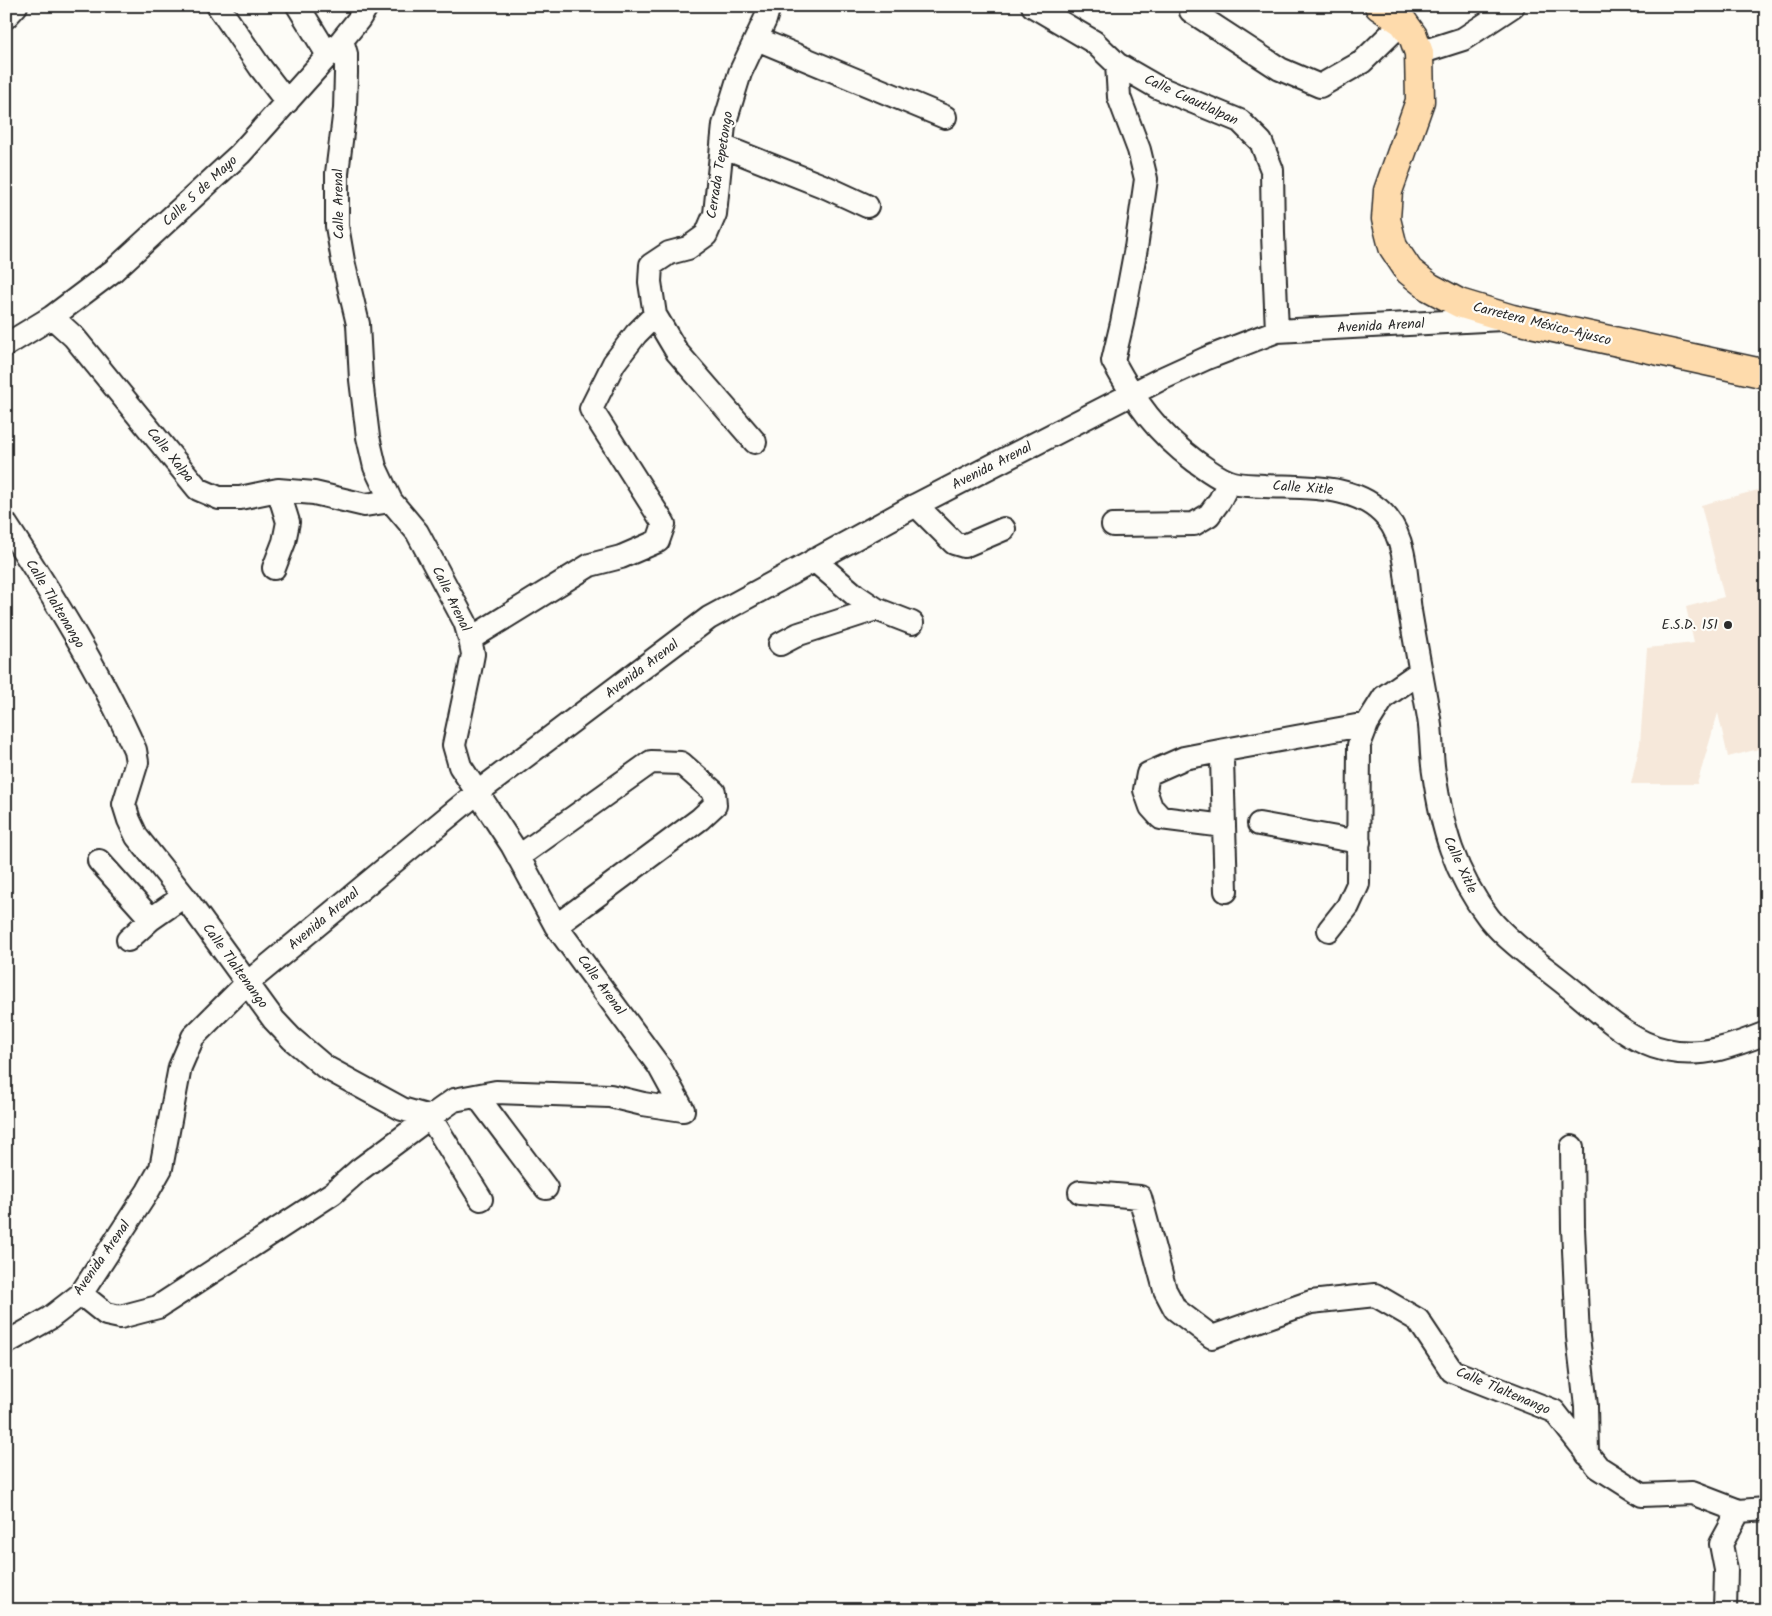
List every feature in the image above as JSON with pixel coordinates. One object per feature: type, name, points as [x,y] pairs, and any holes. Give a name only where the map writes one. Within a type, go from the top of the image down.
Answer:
[{"type":"main road","name":"Carretera México-Ajusco","points":[[1379,6],[1401,14],[1413,36],[1419,53],[1420,101],[1388,191],[1386,219],[1393,247],[1409,271],[1429,287],[1459,303],[1512,319],[1766,374]]},
{"type":"street","points":[[6,17],[16,6]]},
{"type":"street","points":[[218,6],[260,67],[288,102]]},
{"type":"street","points":[[298,6],[335,47]]},
{"type":"street","name":"Calle 5 de Mayo","points":[[6,345],[52,317],[114,271],[240,154],[288,102],[359,19],[367,6]]},
{"type":"street","name":"Cerrada Tepetongo","points":[[755,442],[677,352],[655,315],[650,282],[651,265],[669,253],[688,248],[706,235],[715,214],[724,126],[740,73],[765,20],[768,6]]},
{"type":"street","name":"Calle Cuautlalpan","points":[[1033,6],[1094,42],[1117,64],[1157,87],[1240,121],[1261,142],[1272,170],[1277,331]]},
{"type":"street","points":[[1192,6],[1191,11],[1280,68],[1320,86],[1362,62],[1401,14]]},
{"type":"street","points":[[1419,53],[1463,40],[1513,6]]},
{"type":"street","points":[[757,39],[945,117]]},
{"type":"street","name":"Calle Arenal","points":[[335,47],[346,54],[345,109],[337,174],[338,226],[343,261],[358,324],[368,437],[375,467],[391,500],[417,532],[465,622],[470,639],[473,654],[454,745],[460,766],[518,857],[556,926],[660,1066],[684,1110],[643,1104],[610,1096],[496,1092],[477,1096]]},
{"type":"street","name":"Calle Xitle","points":[[1117,64],[1119,97],[1139,150],[1146,179],[1136,248],[1113,361],[1132,395],[1153,423],[1180,450],[1211,473],[1229,482],[1245,485],[1341,491],[1367,502],[1385,516],[1395,529],[1400,542],[1429,720],[1434,772],[1444,832],[1453,856],[1476,899],[1491,920],[1506,936],[1609,1021],[1636,1040],[1656,1048],[1677,1053],[1699,1053],[1722,1049],[1766,1033]]},
{"type":"street","points":[[722,146],[828,188],[867,206]]},
{"type":"street","points":[[470,639],[590,565],[622,557],[658,541],[664,524],[591,409],[614,363],[636,334],[655,315]]},
{"type":"street","name":"Calle Xalpa","points":[[52,317],[74,337],[198,489],[219,498],[240,498],[278,490],[314,493],[365,505],[391,500]]},
{"type":"street","name":"Avenida Arenal","points":[[6,1343],[50,1318],[81,1294],[148,1191],[161,1168],[180,1067],[193,1037],[246,984],[478,792],[709,618],[916,505],[1132,395],[1207,358],[1277,331],[1512,319]]},
{"type":"street","points":[[1113,525],[1194,524],[1209,515],[1220,500],[1229,482]]},
{"type":"street","points":[[274,568],[284,542],[288,522],[278,490]]},
{"type":"street","points":[[916,505],[954,543],[964,546],[1004,530]]},
{"type":"street","name":"Calle Tlaltenango","points":[[6,524],[64,616],[135,750],[137,762],[124,804],[137,837],[184,896],[246,984],[274,1020],[292,1039],[326,1067],[402,1109],[430,1117]]},
{"type":"street","points":[[814,560],[855,595],[876,610],[912,623]]},
{"type":"street","points":[[780,644],[799,634],[876,610]]},
{"type":"street","points":[[1330,930],[1348,906],[1358,884],[1359,744],[1367,724],[1384,697],[1420,672]]},
{"type":"street","points":[[1224,826],[1161,818],[1151,807],[1145,790],[1148,774],[1184,758],[1367,724]]},
{"type":"street","points":[[1224,750],[1222,760],[1226,891]]},
{"type":"street","points":[[518,857],[651,762],[681,763],[714,792],[715,805],[700,818],[556,926]]},
{"type":"street","points":[[1259,824],[1359,842]]},
{"type":"street","points":[[99,861],[152,919]]},
{"type":"street","points":[[128,940],[152,919],[184,896]]},
{"type":"street","points":[[81,1294],[106,1314],[120,1317],[158,1307],[332,1192],[454,1100],[477,1096],[546,1188]]},
{"type":"street","points":[[430,1117],[481,1199]]},
{"type":"street","points":[[1572,1147],[1572,1228],[1578,1336],[1586,1406],[1587,1454]]},
{"type":"street","name":"Calle Tlaltenango","points":[[1080,1192],[1140,1198],[1168,1296],[1175,1309],[1212,1337],[1311,1302],[1376,1295],[1418,1320],[1452,1371],[1554,1411],[1598,1467],[1642,1495],[1692,1493],[1739,1511],[1766,1510]]},
{"type":"street","points":[[1725,1610],[1726,1570],[1721,1544],[1739,1511]]},
{"type":"shaded area","name":"E.S.D. 151","points":[[1766,488],[1766,747],[1728,757],[1718,713],[1697,784],[1631,784],[1640,744],[1647,648],[1694,643],[1686,607],[1724,597],[1701,505]]},
{"type":"place","name":"E.S.D. 151","points":[[1728,625]]}]
